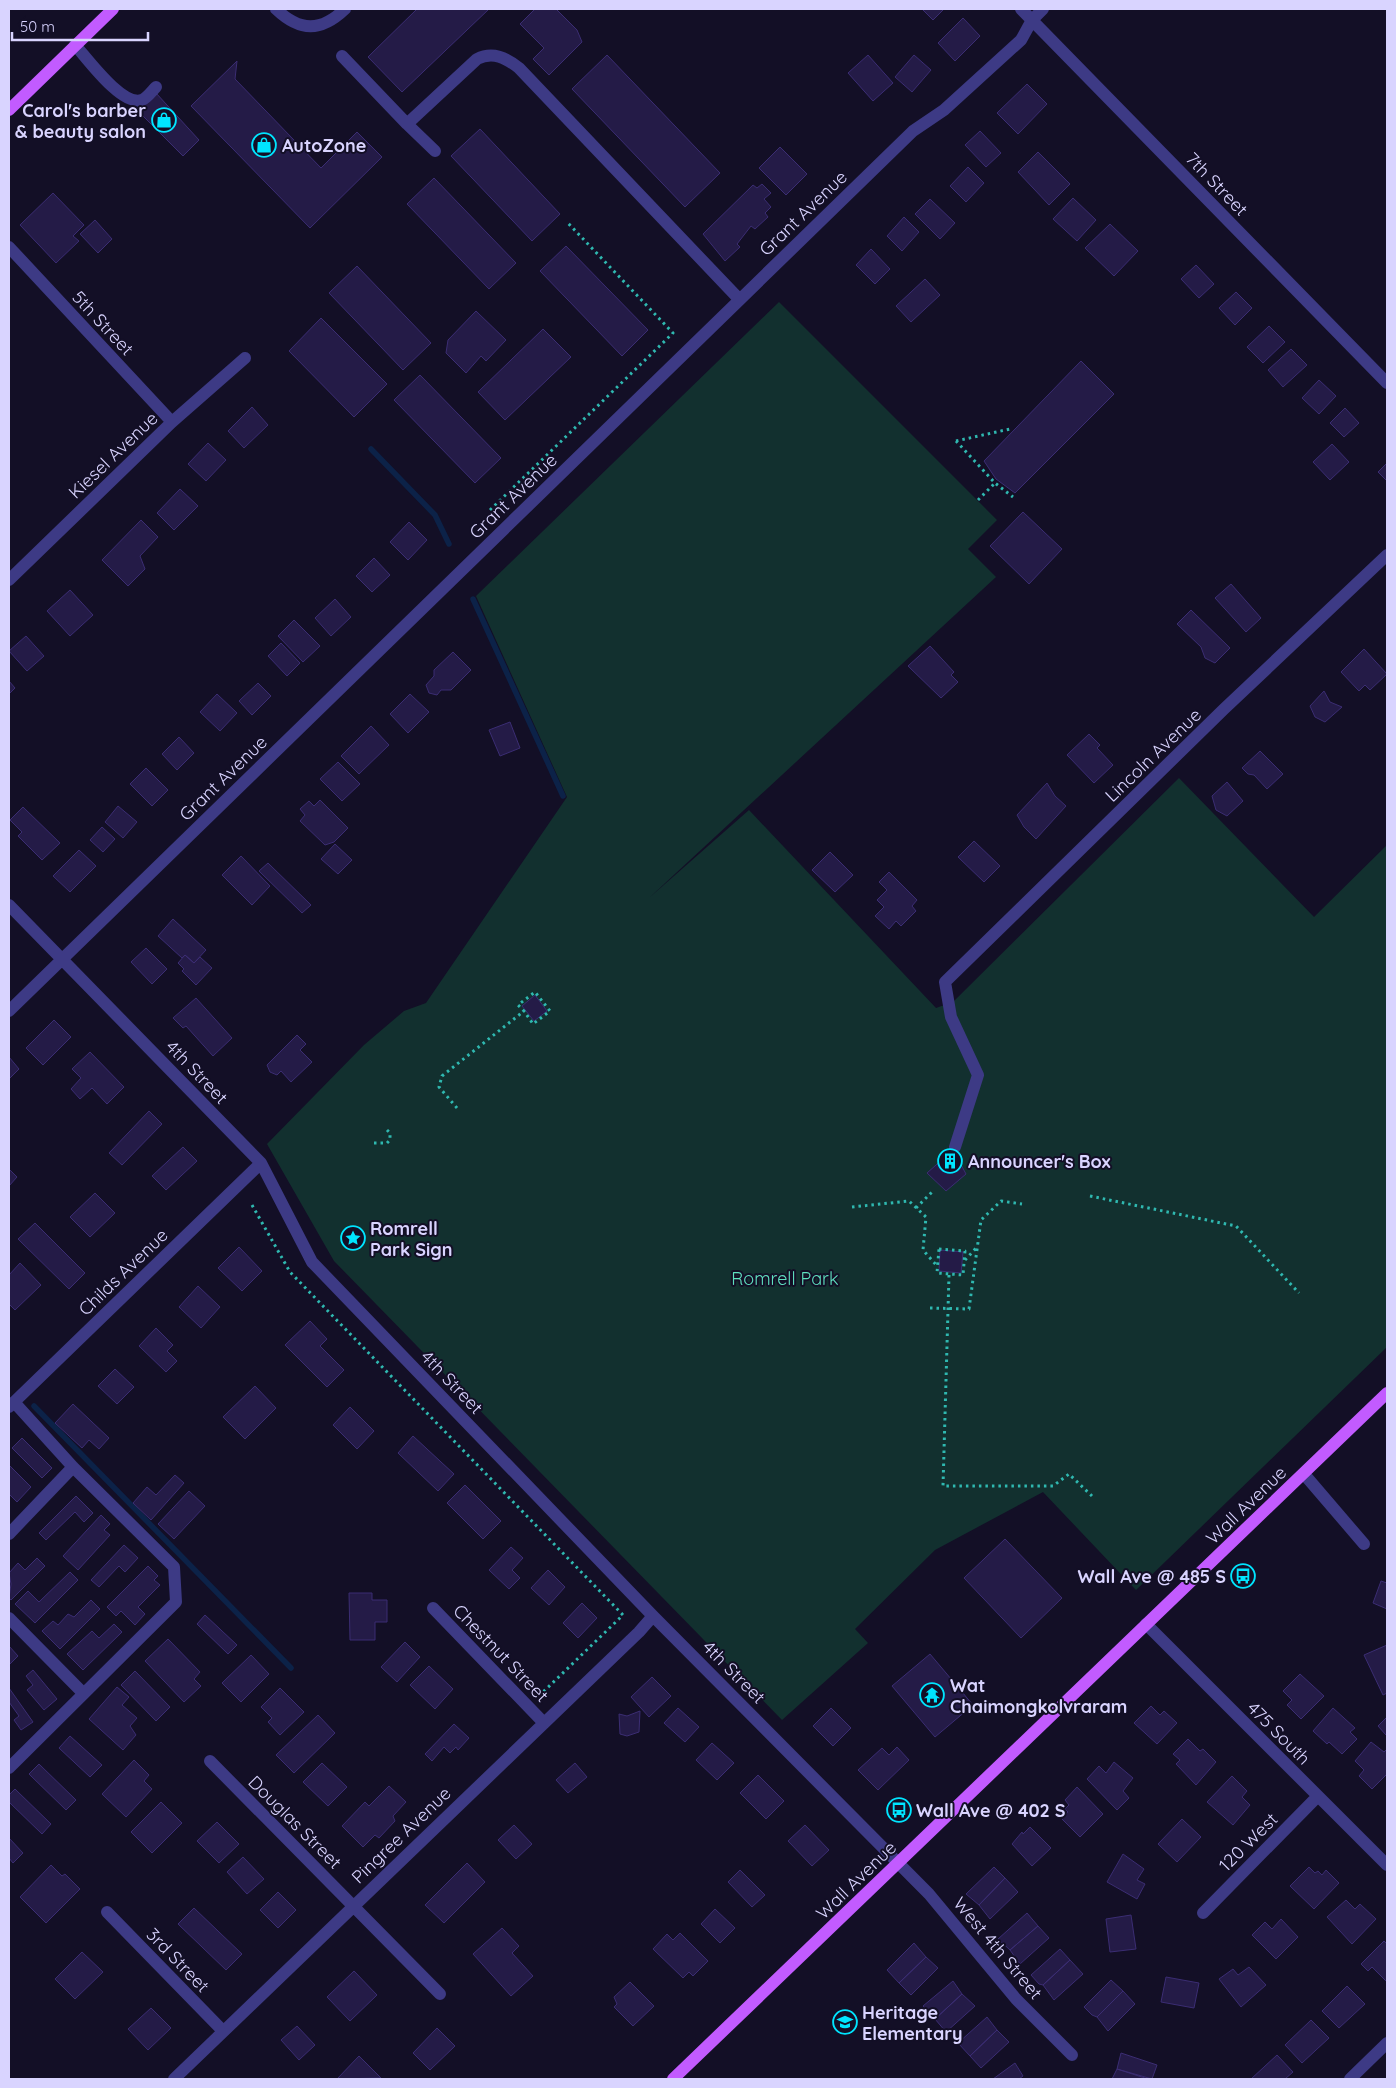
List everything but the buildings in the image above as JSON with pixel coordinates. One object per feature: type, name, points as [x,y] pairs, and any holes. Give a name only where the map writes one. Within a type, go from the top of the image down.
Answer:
[{"type":"main road","points":[[9,110],[113,9]]},
{"type":"main road","name":"Wall Avenue","points":[[673,2079],[1387,1393]]},
{"type":"street","points":[[276,9],[299,26],[315,27],[335,18],[345,9]]},
{"type":"street","name":"7th Street","points":[[1021,9],[1387,384]]},
{"type":"street","name":"Grant Avenue","points":[[9,1011],[913,131],[944,110],[1021,40],[1032,20],[1043,9]]},
{"type":"street","points":[[75,45],[122,95],[134,101],[143,100],[156,87]]},
{"type":"street","points":[[407,124],[477,59],[486,55],[509,60],[520,68],[739,299]]},
{"type":"street","points":[[342,56],[435,151]]},
{"type":"street","name":"5th Street","points":[[9,247],[172,422]]},
{"type":"street","name":"Kiesel Avenue","points":[[9,580],[172,422],[245,358]]},
{"type":"street","name":"Lincoln Avenue","points":[[955,1147],[978,1075],[951,1017],[945,982],[1224,709],[1387,555]]},
{"type":"street","name":"4th Street","points":[[9,905],[261,1162],[312,1262],[653,1616],[899,1863]]},
{"type":"street","name":"Childs Avenue","points":[[11,1404],[261,1162]]},
{"type":"street","points":[[9,1768],[176,1602],[174,1567],[11,1404]]},
{"type":"street","points":[[9,1534],[73,1467]]},
{"type":"street","points":[[1304,1474],[1364,1544]]},
{"type":"street","name":"Chestnut Street","points":[[433,1608],[544,1723]]},
{"type":"street","name":"Pingree Avenue","points":[[174,2079],[639,1632],[653,1616]]},
{"type":"street","points":[[9,1618],[83,1693]]},
{"type":"street","name":"475 South","points":[[1146,1624],[1387,1865]]},
{"type":"street","name":"Douglas Street","points":[[210,1761],[440,1994]]},
{"type":"street","name":"120 West","points":[[1203,1913],[1318,1796]]},
{"type":"street","name":"West 4th Street","points":[[899,1863],[935,1901],[1016,1999],[1072,2055]]},
{"type":"street","name":"3rd Street","points":[[107,1912],[224,2031]]},
{"type":"street","points":[[1350,2079],[1387,2043]]},
{"type":"path","points":[[490,510],[673,333],[566,221]]},
{"type":"path","points":[[1010,429],[956,441],[995,483],[1013,497]]},
{"type":"path","points":[[978,500],[995,483]]},
{"type":"path","points":[[535,992],[550,1011],[534,1024],[524,1012],[518,1005],[535,992]]},
{"type":"path","points":[[457,1108],[439,1088],[442,1076],[524,1012]]},
{"type":"path","points":[[374,1143],[387,1143],[390,1140],[390,1133],[386,1129]]},
{"type":"path","points":[[916,1208],[934,1190]]},
{"type":"path","points":[[1090,1196],[1236,1226],[1299,1293]]},
{"type":"path","points":[[852,1207],[909,1201],[926,1217],[923,1250],[938,1267]]},
{"type":"path","points":[[930,1308],[969,1308],[981,1220],[1001,1201],[1022,1204]]},
{"type":"path","points":[[252,1205],[290,1272],[623,1616],[541,1694]]},
{"type":"path","points":[[965,1260],[978,1245]]},
{"type":"path","points":[[939,1249],[965,1251],[965,1260],[963,1275],[937,1273],[939,1249]]},
{"type":"path","points":[[950,1275],[943,1486],[1053,1486],[1069,1474],[1092,1496]]},
{"type":"green space","name":"Romrell Park","points":[[779,302],[997,520],[968,549],[996,577],[649,898],[749,810],[936,1008],[953,1002],[1179,778],[1314,917],[1387,845],[1387,1347],[1136,1590],[1043,1492],[935,1550],[855,1629],[868,1643],[782,1720],[334,1261],[267,1144],[364,1045],[404,1011],[426,1003],[567,797],[476,596]]},
{"type":"waterway","points":[[371,449],[435,515],[449,544]]},
{"type":"waterway","points":[[473,599],[563,796]]},
{"type":"waterway","points":[[34,1406],[291,1668]]},
{"type":"place","name":"Carol's barber & beauty salon","points":[[164,120]]},
{"type":"place","name":"AutoZone","points":[[264,145]]},
{"type":"place","name":"Announcer's Box","points":[[950,1161]]},
{"type":"place","name":"Romrell Park Sign","points":[[353,1238]]},
{"type":"place","name":"Wall Ave @ 485 S","points":[[1243,1576]]},
{"type":"place","name":"Wat Chaimongkolvraram","points":[[932,1695]]},
{"type":"place","name":"Wall Ave @ 402 S","points":[[899,1810]]},
{"type":"place","name":"Heritage Elementary","points":[[845,2022]]}]
